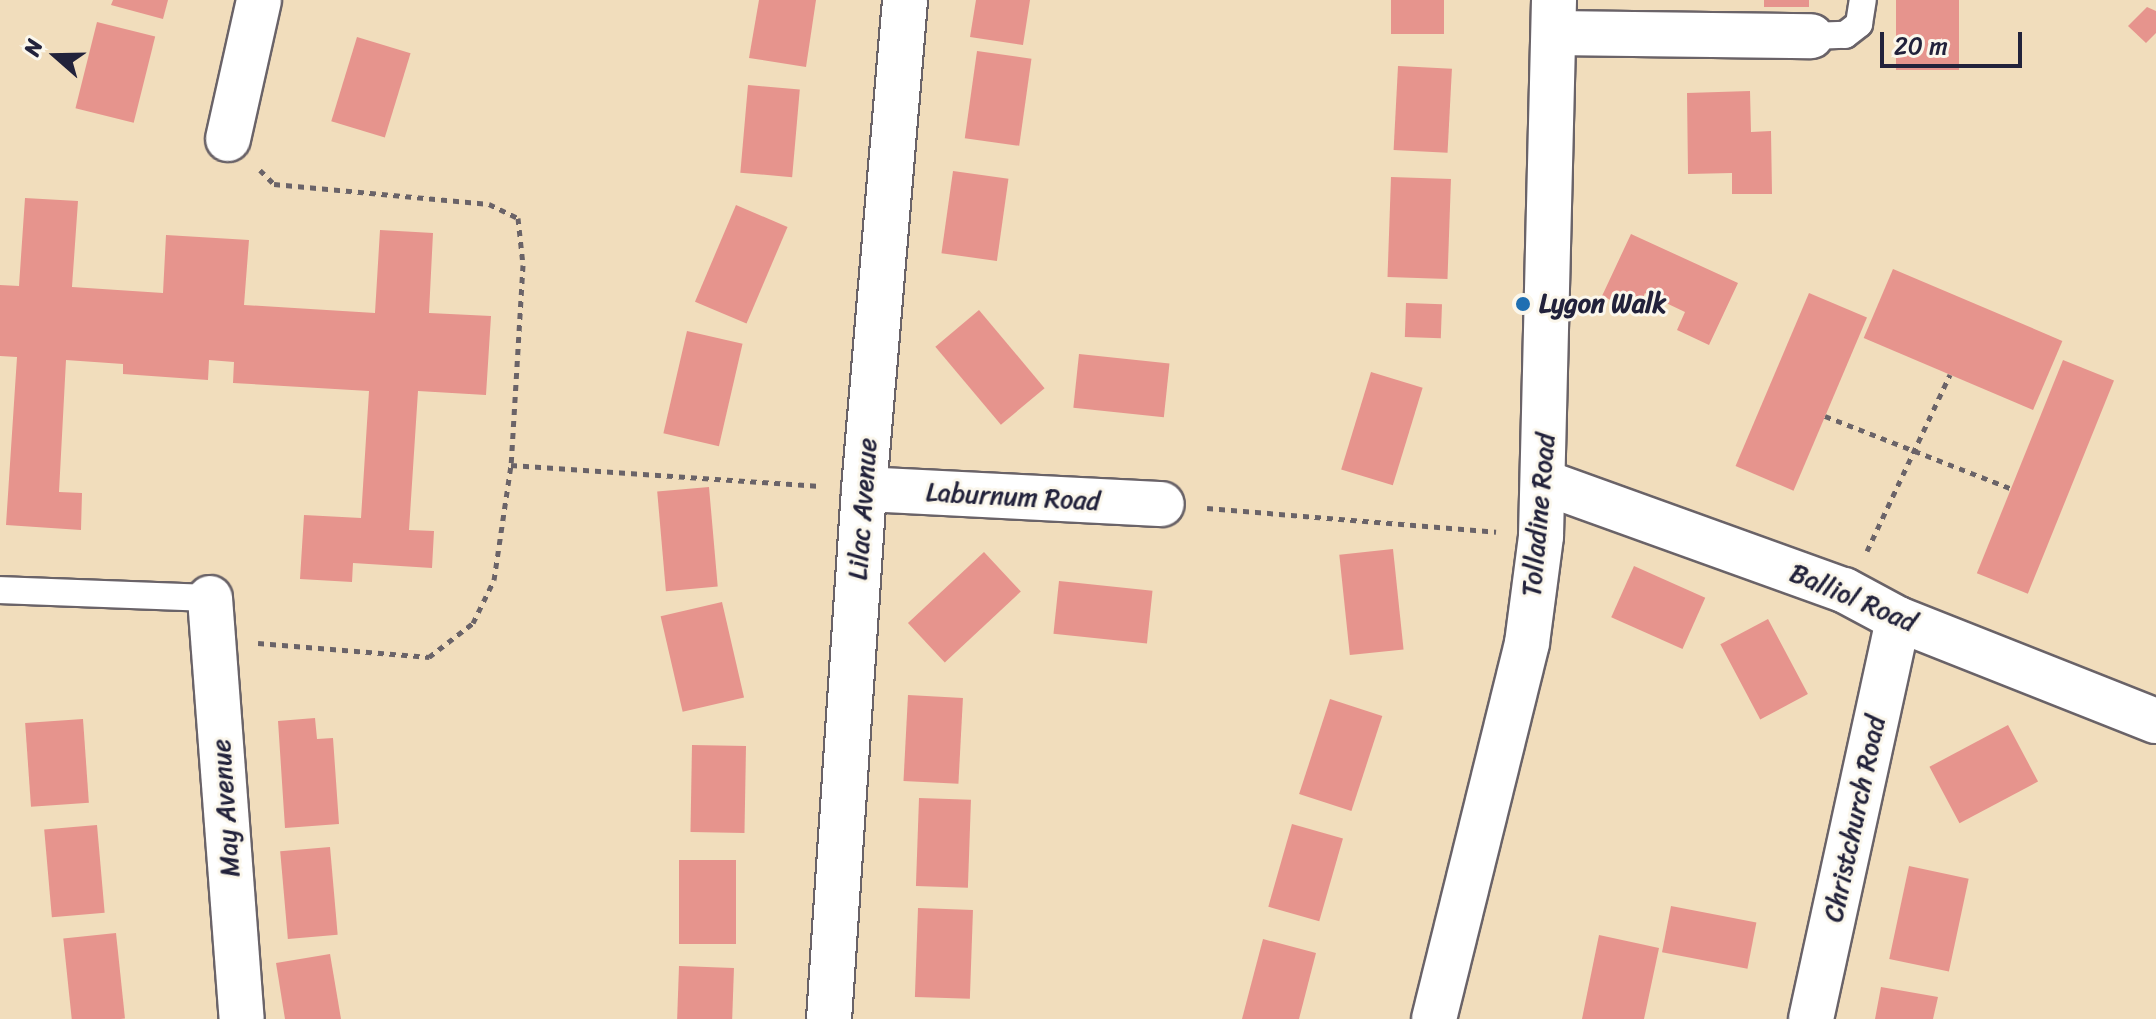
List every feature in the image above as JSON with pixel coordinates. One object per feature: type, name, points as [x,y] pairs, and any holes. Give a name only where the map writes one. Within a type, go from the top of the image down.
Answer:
[{"type":"street","points":[[228,139],[259,0]]},
{"type":"street","name":"Lilac Avenue","points":[[829,1019],[864,489],[905,0]]},
{"type":"street","points":[[1554,17],[1811,36]]},
{"type":"street","name":"Tolladine Road","points":[[1434,1019],[1527,643],[1541,536],[1546,483],[1554,17]]},
{"type":"street","name":"Balliol Road","points":[[1546,483],[1848,592],[1898,619],[2156,721]]},
{"type":"street","name":"Laburnum Road","points":[[864,489],[1162,504]]},
{"type":"street","name":"May Avenue","points":[[212,619],[242,1019]]},
{"type":"street","name":"Christchurch Road","points":[[1811,1019],[1898,619]]},
{"type":"lane","points":[[1811,36],[1845,35],[1859,24],[1863,0]]},
{"type":"lane","points":[[0,590],[212,619]]},
{"type":"path","points":[[212,619],[429,657],[473,623],[494,580],[511,465],[523,265],[518,218],[489,204],[274,184],[228,139]]},
{"type":"path","points":[[1848,592],[1950,375]]},
{"type":"path","points":[[1825,416],[1913,454],[2010,488]]},
{"type":"path","points":[[511,465],[864,489]]},
{"type":"path","points":[[1162,504],[1541,536]]},
{"type":"building","points":[[113,0],[168,0],[163,19],[111,5]]},
{"type":"building","points":[[759,0],[816,0],[806,67],[749,58]]},
{"type":"building","points":[[976,0],[1030,0],[1023,45],[970,37]]},
{"type":"building","points":[[1391,0],[1444,0],[1444,34],[1391,34]]},
{"type":"building","points":[[1764,0],[1809,0],[1809,7],[1764,7]]},
{"type":"building","points":[[1896,0],[1959,0],[1959,70],[1896,70]]},
{"type":"building","points":[[2147,7],[2156,11],[2156,33],[2146,43],[2128,26]]},
{"type":"building","points":[[97,22],[155,37],[134,123],[75,108]]},
{"type":"building","points":[[357,37],[411,53],[385,138],[331,121]]},
{"type":"building","points":[[977,51],[1031,59],[1019,146],[965,138]]},
{"type":"building","points":[[1398,66],[1452,69],[1448,153],[1394,150]]},
{"type":"building","points":[[748,85],[800,90],[792,177],[740,173]]},
{"type":"building","points":[[1750,91],[1751,132],[1771,131],[1772,194],[1732,194],[1732,173],[1688,174],[1687,93]]},
{"type":"building","points":[[953,171],[1008,179],[997,261],[941,253]]},
{"type":"building","points":[[1391,177],[1451,179],[1447,279],[1388,277]]},
{"type":"building","points":[[25,198],[78,201],[72,287],[163,293],[166,235],[249,240],[244,305],[375,313],[380,230],[433,233],[429,313],[491,316],[486,395],[418,391],[409,530],[434,531],[432,568],[353,563],[352,582],[300,579],[304,515],[361,518],[369,391],[233,383],[234,362],[209,360],[208,380],[123,374],[123,364],[66,360],[59,492],[82,493],[81,530],[6,525],[17,357],[0,356],[0,285],[19,286]]},
{"type":"building","points":[[736,205],[788,227],[747,324],[695,302]]},
{"type":"building","points":[[1631,234],[1738,283],[1709,345],[1677,330],[1685,312],[1645,293],[1637,312],[1602,296]]},
{"type":"building","points":[[1893,269],[2062,341],[2033,410],[1864,338]]},
{"type":"building","points":[[1809,293],[1867,318],[1794,491],[1736,466]]},
{"type":"building","points":[[1406,303],[1442,304],[1441,338],[1405,337]]},
{"type":"building","points":[[979,310],[1045,388],[1001,425],[935,347]]},
{"type":"building","points":[[687,331],[743,344],[719,446],[663,433]]},
{"type":"building","points":[[1079,354],[1170,364],[1164,417],[1073,408]]},
{"type":"building","points":[[2063,360],[2114,381],[2028,594],[1977,573]]},
{"type":"building","points":[[1371,372],[1423,388],[1393,485],[1341,470]]},
{"type":"building","points":[[709,487],[718,587],[666,591],[657,492]]},
{"type":"building","points":[[1393,549],[1404,649],[1350,655],[1339,555]]},
{"type":"building","points":[[984,552],[1021,591],[945,662],[908,623]]},
{"type":"building","points":[[1634,566],[1705,598],[1682,649],[1611,617]]},
{"type":"building","points":[[1059,581],[1152,591],[1147,644],[1053,634]]},
{"type":"building","points":[[722,602],[744,697],[683,712],[661,616]]},
{"type":"building","points":[[1768,619],[1808,694],[1760,719],[1720,644]]},
{"type":"building","points":[[908,695],[963,698],[958,784],[903,781]]},
{"type":"building","points":[[1330,699],[1382,716],[1351,811],[1299,794]]},
{"type":"building","points":[[315,718],[317,739],[333,738],[339,824],[285,828],[278,721]]},
{"type":"building","points":[[83,719],[89,803],[31,807],[25,723]]},
{"type":"building","points":[[2008,725],[2038,782],[1959,823],[1929,767]]},
{"type":"building","points":[[692,745],[746,746],[744,833],[690,832]]},
{"type":"building","points":[[919,798],[971,800],[968,888],[916,886]]},
{"type":"building","points":[[1292,824],[1343,839],[1319,921],[1268,907]]},
{"type":"building","points":[[97,825],[105,913],[52,917],[44,830]]},
{"type":"building","points":[[330,847],[338,935],[288,939],[280,851]]},
{"type":"building","points":[[679,860],[736,860],[736,944],[679,944]]},
{"type":"building","points":[[1909,866],[1969,879],[1949,972],[1889,959]]},
{"type":"building","points":[[1671,906],[1756,923],[1747,969],[1662,952]]},
{"type":"building","points":[[918,908],[973,910],[970,999],[915,997]]},
{"type":"building","points":[[116,933],[125,1019],[72,1019],[63,939]]},
{"type":"building","points":[[1599,935],[1659,948],[1644,1019],[1582,1019]]},
{"type":"building","points":[[1263,939],[1316,953],[1299,1019],[1242,1019]]},
{"type":"building","points":[[330,954],[341,1019],[285,1019],[276,963]]},
{"type":"building","points":[[679,966],[734,968],[732,1019],[677,1019]]},
{"type":"building","points":[[1881,987],[1938,997],[1933,1019],[1875,1019]]},
{"type":"place","name":"Lygon Walk","points":[[1523,304]]}]
